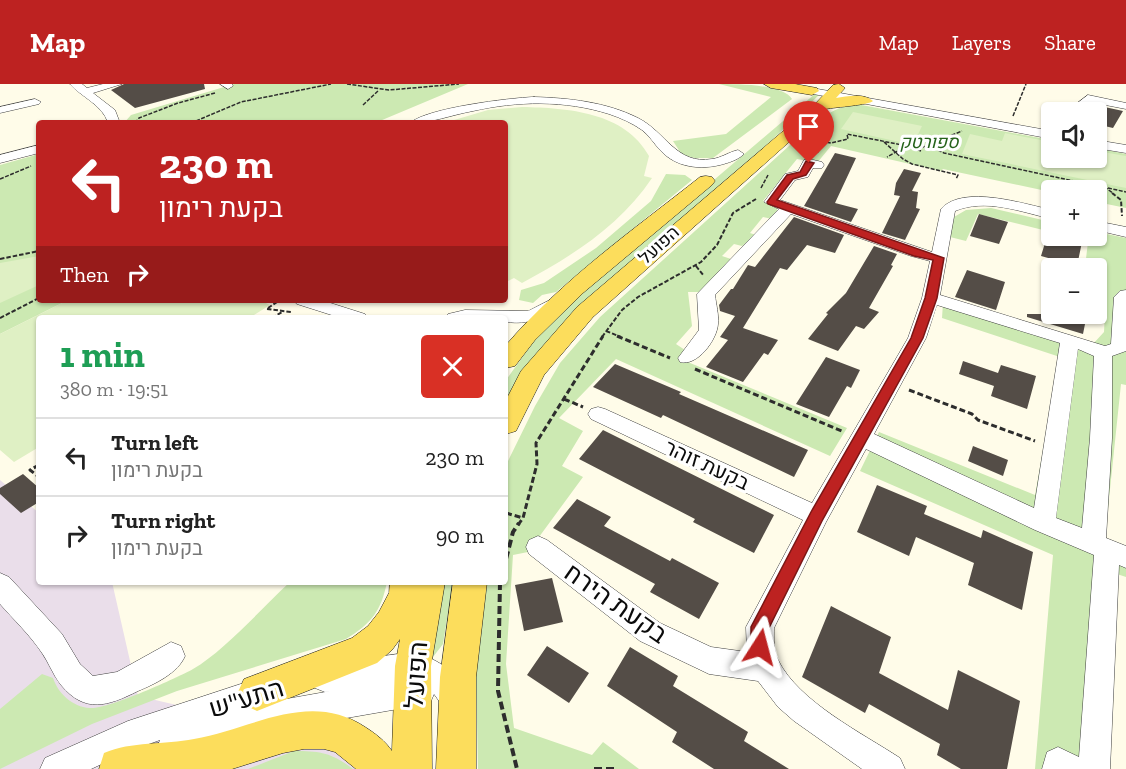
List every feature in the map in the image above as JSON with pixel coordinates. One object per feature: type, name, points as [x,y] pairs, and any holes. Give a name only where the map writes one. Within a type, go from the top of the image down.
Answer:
[{"type":"main road","points":[[770,84],[797,94],[822,91],[848,100],[862,94]]},
{"type":"main road","name":"הפועל","points":[[510,354],[564,298],[738,154],[822,91]]},
{"type":"main road","name":"הפועל","points":[[508,420],[533,371],[585,312],[822,91]]},
{"type":"main road","points":[[256,692],[364,651],[380,638],[391,623],[405,595],[406,585]]},
{"type":"main road","name":"הפועל","points":[[412,769],[431,685],[428,585]]},
{"type":"main road","name":"הפועל","points":[[431,685],[462,645],[470,585]]},
{"type":"main road","name":"הפועל","points":[[431,685],[456,769]]},
{"type":"main road","points":[[105,766],[202,758],[276,734],[319,728],[351,738],[381,769]]},
{"type":"street","points":[[79,88],[117,84]]},
{"type":"street","points":[[79,88],[111,112],[113,120]]},
{"type":"street","points":[[822,91],[896,99]]},
{"type":"street","points":[[862,94],[1041,125]]},
{"type":"street","points":[[862,94],[1041,133]]},
{"type":"street","points":[[1084,102],[1088,98],[1094,98],[1126,106]]},
{"type":"street","points":[[426,120],[486,103],[535,100],[574,103],[615,113],[636,121],[655,134],[668,151],[679,160],[704,164],[722,162],[738,154]]},
{"type":"street","points":[[0,110],[35,102]]},
{"type":"street","points":[[1107,137],[1126,141]]},
{"type":"street","points":[[1107,146],[1126,149]]},
{"type":"street","points":[[2,156],[36,150]]},
{"type":"street","points":[[668,151],[666,155],[671,164],[698,175],[703,181],[701,185]]},
{"type":"street","points":[[816,160],[809,163],[803,174],[790,177],[771,202],[917,253],[939,258]]},
{"type":"street","points":[[889,769],[788,699],[766,668],[760,647],[760,627],[817,516],[863,438],[917,338],[931,298],[948,209],[958,203],[981,201],[1041,213]]},
{"type":"street","points":[[684,362],[710,331],[706,294],[788,208]]},
{"type":"street","points":[[1107,228],[1126,232]]},
{"type":"street","points":[[931,298],[1070,340],[1103,353],[1120,347],[1123,297],[1126,295]]},
{"type":"street","points":[[508,317],[533,316],[564,298]]},
{"type":"street","points":[[300,307],[343,315]]},
{"type":"street","points":[[508,329],[515,338],[510,354]]},
{"type":"street","points":[[1043,523],[1070,340]]},
{"type":"street","points":[[1094,769],[1109,550],[1101,438],[1103,353]]},
{"type":"street","name":"בקעת זוהר","points":[[598,414],[817,516]]},
{"type":"street","points":[[863,438],[1043,523],[1109,550]]},
{"type":"street","name":"בקעת הירח","points":[[538,547],[650,632],[709,660],[766,668]]},
{"type":"street","points":[[0,585],[52,643],[70,674],[88,691],[102,692],[115,688],[171,656]]},
{"type":"street","name":"התע\"ש","points":[[105,766],[128,736],[256,692],[365,670],[431,685]]},
{"type":"street","name":"התע\"ש","points":[[56,769],[105,766],[233,725],[431,685]]},
{"type":"street","points":[[1058,769],[1058,764],[1069,769]]},
{"type":"path","points":[[196,120],[211,111],[240,101],[331,84]]},
{"type":"path","points":[[347,84],[379,90],[417,89],[459,84]]},
{"type":"path","points":[[400,84],[401,89]]},
{"type":"path","points":[[1011,120],[1026,84]]},
{"type":"path","points":[[137,120],[224,87]]},
{"type":"path","points":[[363,105],[379,90]]},
{"type":"path","points":[[916,150],[968,129]]},
{"type":"path","points":[[815,141],[819,138],[831,143],[848,139],[847,134],[921,151]]},
{"type":"path","points":[[803,138],[824,143],[816,160]]},
{"type":"path","points":[[881,140],[894,148],[895,153],[908,162],[958,174],[956,179]]},
{"type":"path","points":[[928,145],[944,153],[1069,180]]},
{"type":"path","points":[[887,157],[907,146]]},
{"type":"path","points":[[0,179],[36,164]]},
{"type":"path","points":[[761,189],[768,173]]},
{"type":"path","points":[[1107,188],[1126,192]]},
{"type":"path","points":[[1107,189],[1116,194],[1121,204],[1122,216]]},
{"type":"path","points":[[508,552],[513,532],[523,518],[537,464],[536,443],[606,331],[622,310],[638,297],[701,262],[717,245],[733,213],[757,198]]},
{"type":"path","points":[[1121,204],[1126,205]]},
{"type":"path","points":[[0,259],[36,252]]},
{"type":"path","points":[[0,318],[36,300]]},
{"type":"path","points":[[276,303],[267,309],[285,310],[300,307]]},
{"type":"path","points":[[277,315],[285,310]]},
{"type":"path","points":[[606,331],[684,362],[839,430],[863,438]]},
{"type":"path","points":[[903,387],[972,414],[978,420],[1054,448]]},
{"type":"path","points":[[508,514],[523,518]]},
{"type":"path","points":[[500,585],[498,691],[517,769]]},
{"type":"path","points":[[594,769],[615,769]]},
{"type":"shaded area","points":[[0,480],[36,510],[36,585],[113,585],[138,696],[335,742],[366,769],[0,769]]},
{"type":"green space","points":[[234,84],[468,84],[382,120],[127,120],[131,115]]},
{"type":"green space","points":[[719,84],[779,90],[792,99],[713,158],[682,155],[673,141],[726,134],[771,97]]},
{"type":"green space","points":[[816,93],[820,94],[772,140],[583,304],[550,338],[526,369],[508,401],[508,377],[541,331],[579,295]]},
{"type":"green space","name":"ספורטק","points":[[856,104],[1041,138],[1041,168],[1107,168],[1107,150],[1126,154],[1126,208],[1107,204],[1107,180],[1041,180],[1041,190],[943,169],[941,171],[831,146],[817,163],[797,159],[763,201],[777,207],[777,213],[772,219],[763,217],[750,233],[756,235],[742,246],[734,244],[722,256],[731,259],[699,292],[688,292],[692,326],[676,344],[685,350],[678,358],[847,428],[830,456],[616,359],[559,418],[583,431],[562,466],[583,477],[528,552],[513,555],[506,664],[514,728],[592,755],[603,742],[639,769],[478,769],[476,673],[487,585],[508,585],[508,461],[535,406],[560,363],[600,317],[800,136],[839,108]]},
{"type":"green space","points":[[522,107],[558,109],[594,115],[610,121],[639,141],[649,156],[644,176],[652,178],[625,211],[577,251],[522,283],[514,278],[508,281],[508,120],[454,120],[488,110]]},
{"type":"green space","points":[[853,112],[922,126],[913,145],[841,129]]},
{"type":"green space","points":[[1005,133],[1041,140],[1041,168],[1107,168],[1107,153],[1126,156],[1126,188],[1107,184],[1107,180],[1087,180],[962,154],[970,134],[1002,141]]},
{"type":"green space","points":[[36,155],[36,303],[62,303],[0,334],[0,165]]},
{"type":"green space","points":[[666,174],[685,175],[692,180],[556,292],[542,295],[533,303],[519,300],[521,290],[544,283],[596,248],[651,201]]},
{"type":"green space","points":[[991,208],[1041,220],[1041,230],[978,214],[966,241],[950,237],[954,217],[966,210]]},
{"type":"green space","points":[[1107,234],[1126,238],[1126,385],[1121,384],[1105,537],[1110,545],[1126,551],[1126,577],[1117,574],[1110,769],[1035,769],[1053,555],[860,471],[879,432],[1035,495],[1060,357],[942,318],[943,303],[1093,344],[1104,332],[1104,324],[1107,324],[1107,258],[1086,258],[1088,246],[1107,246]]},
{"type":"green space","points":[[36,257],[36,286],[0,303],[0,263]]},
{"type":"green space","points":[[62,303],[266,303],[270,305],[254,315],[38,315]]},
{"type":"green space","points":[[36,316],[36,449],[14,462],[0,450],[0,334]]},
{"type":"green space","points":[[287,585],[386,585],[382,601],[369,622],[346,639],[177,691],[92,724],[0,769],[0,709],[42,674],[53,678],[58,689],[77,705],[98,707],[125,699],[193,669],[230,640]]},
{"type":"green space","points":[[437,585],[453,585],[443,644],[433,657],[430,654]]},
{"type":"green space","points":[[294,751],[326,754],[339,759],[353,769],[248,769]]},
{"type":"building","points":[[124,84],[204,84],[205,89],[135,108],[111,90]]},
{"type":"building","points":[[1107,108],[1123,111],[1113,128],[1107,127]]},
{"type":"building","points":[[835,153],[856,158],[835,203],[858,209],[851,222],[804,206]]},
{"type":"building","points":[[904,169],[921,173],[912,191],[918,192],[916,208],[920,209],[905,240],[882,233],[900,196],[894,195],[896,183]]},
{"type":"building","points":[[979,214],[1008,222],[999,244],[970,236]]},
{"type":"building","points":[[794,217],[844,235],[835,253],[807,245],[787,270],[780,268],[743,328],[778,340],[768,355],[764,353],[743,382],[706,367],[728,340],[720,337],[735,316],[720,311],[719,305],[733,289],[748,265],[755,267]]},
{"type":"building","points":[[874,246],[897,254],[891,265],[893,266],[869,308],[879,312],[864,329],[856,326],[838,351],[808,339],[828,314],[826,313],[846,293]]},
{"type":"building","points":[[1044,246],[1081,246],[1079,258],[1041,256]]},
{"type":"building","points":[[967,270],[1005,282],[996,310],[955,297]]},
{"type":"building","points":[[1027,314],[1041,314],[1041,321],[1027,317]]},
{"type":"building","points":[[1050,324],[1085,324],[1083,334]]},
{"type":"building","points":[[826,357],[860,370],[851,388],[847,386],[829,417],[796,404]]},
{"type":"building","points":[[963,361],[998,373],[1001,365],[1036,376],[1027,409],[991,396],[994,386],[959,374]]},
{"type":"building","points":[[615,364],[808,450],[794,477],[663,415],[661,418],[593,387]]},
{"type":"building","points":[[603,430],[774,515],[754,553],[693,522],[695,519],[579,459]]},
{"type":"building","points":[[973,446],[1008,460],[1003,476],[968,461]]},
{"type":"building","points":[[23,474],[36,485],[36,504],[21,513],[0,494],[0,488]]},
{"type":"building","points":[[877,485],[927,506],[924,514],[981,538],[983,530],[1033,552],[1022,610],[968,585],[974,563],[916,537],[909,556],[857,532]]},
{"type":"building","points":[[577,499],[611,517],[604,526],[670,561],[672,558],[719,583],[699,619],[650,592],[655,584],[553,528]]},
{"type":"building","points":[[552,578],[563,622],[524,631],[515,585]]},
{"type":"building","points":[[831,606],[891,637],[879,673],[948,710],[958,670],[1020,701],[1007,769],[961,769],[937,755],[940,744],[869,704],[865,713],[802,677]]},
{"type":"building","points":[[547,646],[589,673],[569,703],[527,675]]},
{"type":"building","points":[[630,647],[678,676],[673,686],[748,732],[744,741],[789,769],[714,769],[672,742],[677,732],[607,686]]},
{"type":"route","points":[[760,647],[760,627],[817,516],[863,438],[917,338],[931,298],[939,258],[929,257],[771,202],[790,177],[803,174],[809,163]]}]
